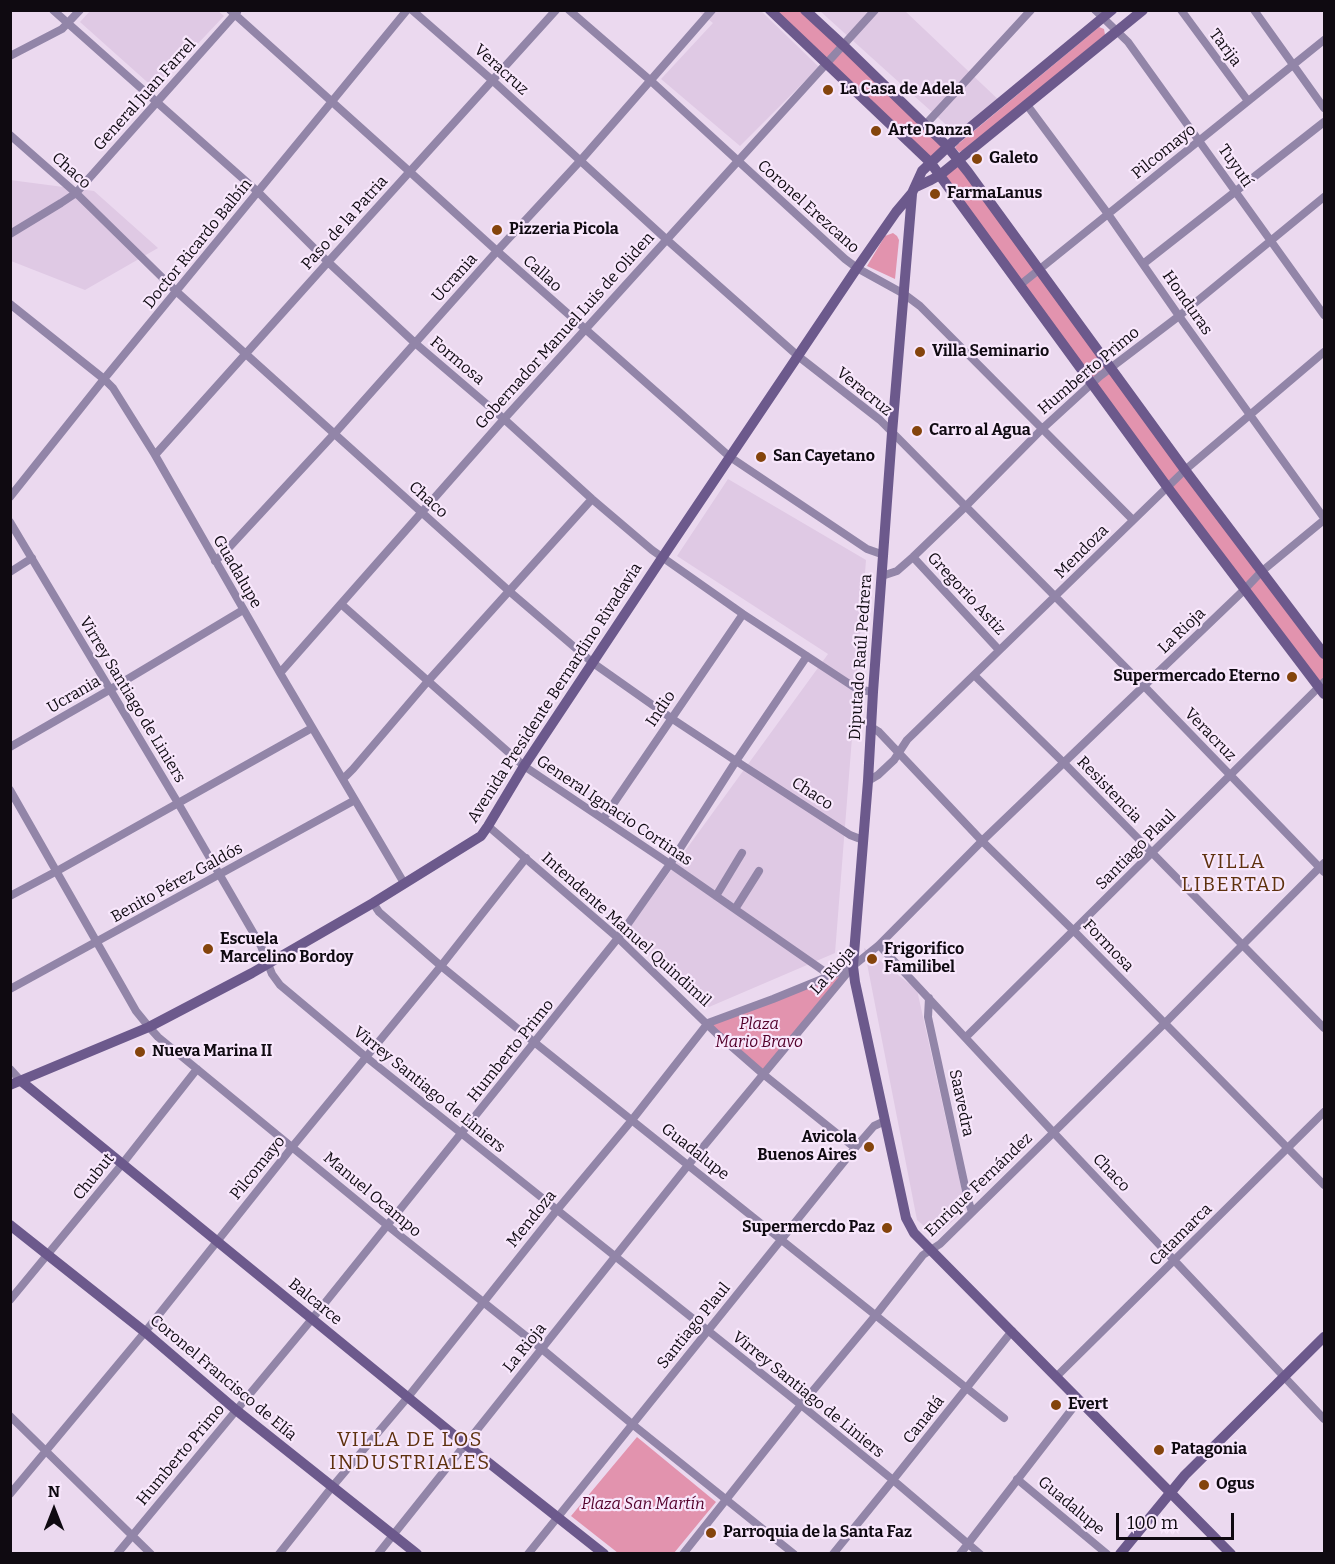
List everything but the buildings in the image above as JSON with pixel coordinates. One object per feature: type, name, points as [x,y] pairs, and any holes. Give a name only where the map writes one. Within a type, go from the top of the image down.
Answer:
[{"type":"street","name":"Formosa","points":[[53,10],[258,192],[328,262],[415,343],[662,558],[857,689],[873,692]]},
{"type":"street","points":[[10,56],[56,33],[69,24],[80,10]]},
{"type":"street","name":"Doctor Ricardo Balbín","points":[[10,496],[407,10]]},
{"type":"street","name":"Veracruz","points":[[412,10],[798,356],[880,420],[1323,868]]},
{"type":"street","name":"Paso de la Patria","points":[[154,455],[556,10]]},
{"type":"street","name":"Coronel Erezcano","points":[[569,10],[651,81],[845,259],[920,306],[1133,520]]},
{"type":"street","name":"Ucrania","points":[[215,561],[224,554],[581,160],[712,10]]},
{"type":"street","points":[[770,10],[930,162],[1244,590],[1323,688]]},
{"type":"street","points":[[805,10],[947,146],[1185,470],[1324,654]]},
{"type":"street","name":"Gobernador Manuel Luis de Oliden","points":[[280,673],[504,419],[875,10]]},
{"type":"street","points":[[926,124],[1030,10]]},
{"type":"street","name":"Avenida Presidente Bernardino Rivadavia","points":[[16,1083],[148,1027],[268,964],[475,840],[488,826],[524,766],[857,268],[914,190],[922,171],[947,146],[1099,14],[1112,10]]},
{"type":"street","name":"Avenida Presidente Bernardino Rivadavia","points":[[914,190],[940,175],[1143,10]]},
{"type":"street","name":"Tarija","points":[[1180,10],[1248,101]]},
{"type":"street","points":[[1254,10],[1324,108]]},
{"type":"street","name":"Callao","points":[[234,12],[585,330],[730,457],[867,549],[884,555]]},
{"type":"street","name":"General Juan Farrel","points":[[10,234],[62,204],[76,193],[234,12]]},
{"type":"street","name":"Tuyutí","points":[[1099,14],[1128,42],[1324,315]]},
{"type":"street","name":"Pilcomayo","points":[[1020,285],[1324,40]]},
{"type":"street","name":"Honduras","points":[[1027,105],[1108,214],[1324,519]]},
{"type":"street","points":[[1143,264],[1324,122]]},
{"type":"street","name":"Chaco","points":[[10,135],[76,193],[177,292],[509,591],[593,663],[736,761],[850,835],[863,840]]},
{"type":"street","name":"Diputado Raúl Pedrera","points":[[914,190],[892,433],[853,966],[906,1218],[914,1233],[1231,1554]]},
{"type":"street","name":"Humberto Primo","points":[[882,576],[897,571],[913,557],[1042,429],[1091,384],[1179,316],[1324,197]]},
{"type":"street","name":"Guadalupe","points":[[10,304],[113,388],[404,883]]},
{"type":"street","name":"Mendoza","points":[[868,781],[894,760],[907,740],[1185,470],[1324,352]]},
{"type":"street","points":[[343,779],[592,499]]},
{"type":"street","name":"La Rioja","points":[[378,1554],[689,1164],[853,966],[879,945],[982,841],[1261,572],[1324,519]]},
{"type":"street","name":"Virrey Santiago de Liniers","points":[[10,522],[111,689],[261,946],[275,980],[366,1057],[894,1480],[980,1554]]},
{"type":"street","name":"Gregorio Astiz","points":[[913,557],[999,650]]},
{"type":"street","points":[[10,572],[32,558]]},
{"type":"street","name":"General Ignacio Cortinas","points":[[341,604],[524,766],[831,976]]},
{"type":"street","name":"Ucrania","points":[[10,747],[243,610]]},
{"type":"street","name":"Indio","points":[[603,819],[743,614]]},
{"type":"street","name":"Humberto Primo","points":[[117,1554],[388,1226],[618,938],[670,864],[807,656]]},
{"type":"street","name":"Resistencia","points":[[974,675],[1064,763],[1324,1028]]},
{"type":"street","name":"Santiago Plaul","points":[[966,1037],[1231,775],[1323,688]]},
{"type":"street","name":"Formosa","points":[[871,727],[879,732],[982,841],[1324,1185]]},
{"type":"street","points":[[10,896],[312,728]]},
{"type":"street","name":"Manuel Ocampo","points":[[10,790],[136,1011],[158,1037],[794,1554]]},
{"type":"street","name":"Benito Pérez Galdós","points":[[10,989],[355,800]]},
{"type":"street","name":"Intendente Manuel Quindimil","points":[[488,826],[618,938],[716,1033],[855,1148]]},
{"type":"street","points":[[716,896],[742,853]]},
{"type":"street","name":"Pilcomayo","points":[[10,1494],[145,1332],[526,858]]},
{"type":"street","name":"Enrique Fernández","points":[[683,1554],[923,1255],[940,1244],[1323,868]]},
{"type":"street","points":[[735,909],[759,871]]},
{"type":"street","name":"Guadalupe","points":[[373,903],[379,912],[441,966],[534,1042],[1004,1418]]},
{"type":"street","name":"Chaco","points":[[879,945],[1324,1419]]},
{"type":"street","points":[[708,1023],[853,966]]},
{"type":"street","name":"Saavedra","points":[[929,998],[928,1017],[972,1212]]},
{"type":"street","name":"Mendoza","points":[[279,1554],[408,1397],[556,1210],[632,1120],[708,1023]]},
{"type":"street","name":"Balcarce","points":[[10,1069],[16,1083],[123,1163],[465,1444],[604,1554]]},
{"type":"street","name":"Chubut","points":[[10,1300],[197,1069]]},
{"type":"street","name":"Catamarca","points":[[1057,1376],[1324,1112]]},
{"type":"street","name":"Santiago Plaul","points":[[528,1554],[855,1148],[874,1126],[885,1121]]},
{"type":"street","name":"Coronel Francisco de Elía","points":[[10,1225],[417,1554]]},
{"type":"street","name":"Canadá","points":[[833,1554],[1012,1331]]},
{"type":"street","points":[[1120,1554],[1169,1492],[1324,1337]]},
{"type":"street","points":[[960,1554],[1079,1400]]},
{"type":"street","points":[[10,1416],[151,1554]]},
{"type":"street","name":"Guadalupe","points":[[1017,1479],[1107,1554]]},
{"type":"shaded area","points":[[217,10],[224,16],[155,89],[80,22],[90,11]]},
{"type":"shaded area","points":[[698,11],[761,11],[819,67],[740,146],[661,79],[713,23]]},
{"type":"shaded area","points":[[820,11],[905,11],[1004,105],[963,140]]},
{"type":"shaded area","points":[[10,180],[94,191],[158,248],[85,290],[11,261]]},
{"type":"shaded area","points":[[728,479],[866,560],[835,953],[709,1007],[624,935],[828,654],[677,556]]},
{"type":"shaded area","points":[[864,948],[917,990],[966,1209],[936,1236],[917,1220]]},
{"type":"green space","points":[[770,11],[805,11],[947,146],[930,162]]},
{"type":"green space","points":[[1099,27],[1104,29],[1105,35],[963,151],[959,152],[955,148],[957,145]]},
{"type":"green space","points":[[959,160],[1324,654],[1324,694],[940,175]]},
{"type":"green space","points":[[893,233],[899,240],[895,279],[867,266],[885,236]]},
{"type":"green space","name":"Plaza Mario Bravo","points":[[853,966],[763,1074],[708,1023]]},
{"type":"green space","name":"Plaza San Martín","points":[[637,1437],[716,1502],[674,1553],[618,1553],[571,1516]]},
{"type":"place","name":"La Casa de Adela","points":[[828,90]]},
{"type":"place","name":"Arte Danza","points":[[876,131]]},
{"type":"place","name":"Galeto","points":[[977,159]]},
{"type":"place","name":"FarmaLanus","points":[[935,194]]},
{"type":"place","name":"Pizzeria Picola","points":[[497,230]]},
{"type":"place","name":"Villa Seminario","points":[[920,352]]},
{"type":"place","name":"Carro al Agua","points":[[917,431]]},
{"type":"place","name":"San Cayetano","points":[[761,457]]},
{"type":"place","name":"Supermercado Eterno","points":[[1292,677]]},
{"type":"place","name":"Escuela Marcelino Bordoy","points":[[208,949]]},
{"type":"place","name":"Frigorifico Familibel","points":[[872,959]]},
{"type":"place","name":"Nueva Marina II","points":[[140,1052]]},
{"type":"place","name":"Avicola Buenos Aires","points":[[869,1147]]},
{"type":"place","name":"Supermercdo Paz","points":[[887,1228]]},
{"type":"place","name":"Evert","points":[[1056,1405]]},
{"type":"place","name":"Patagonia","points":[[1159,1450]]},
{"type":"place","name":"Ogus","points":[[1204,1485]]},
{"type":"place","name":"Parroquia de la Santa Faz","points":[[711,1533]]},
{"type":"district","name":"VILLA LIBERTAD","points":[[1234,874]]},
{"type":"district","name":"VILLA DE LOS INDUSTRIALES","points":[[410,1452]]}]
